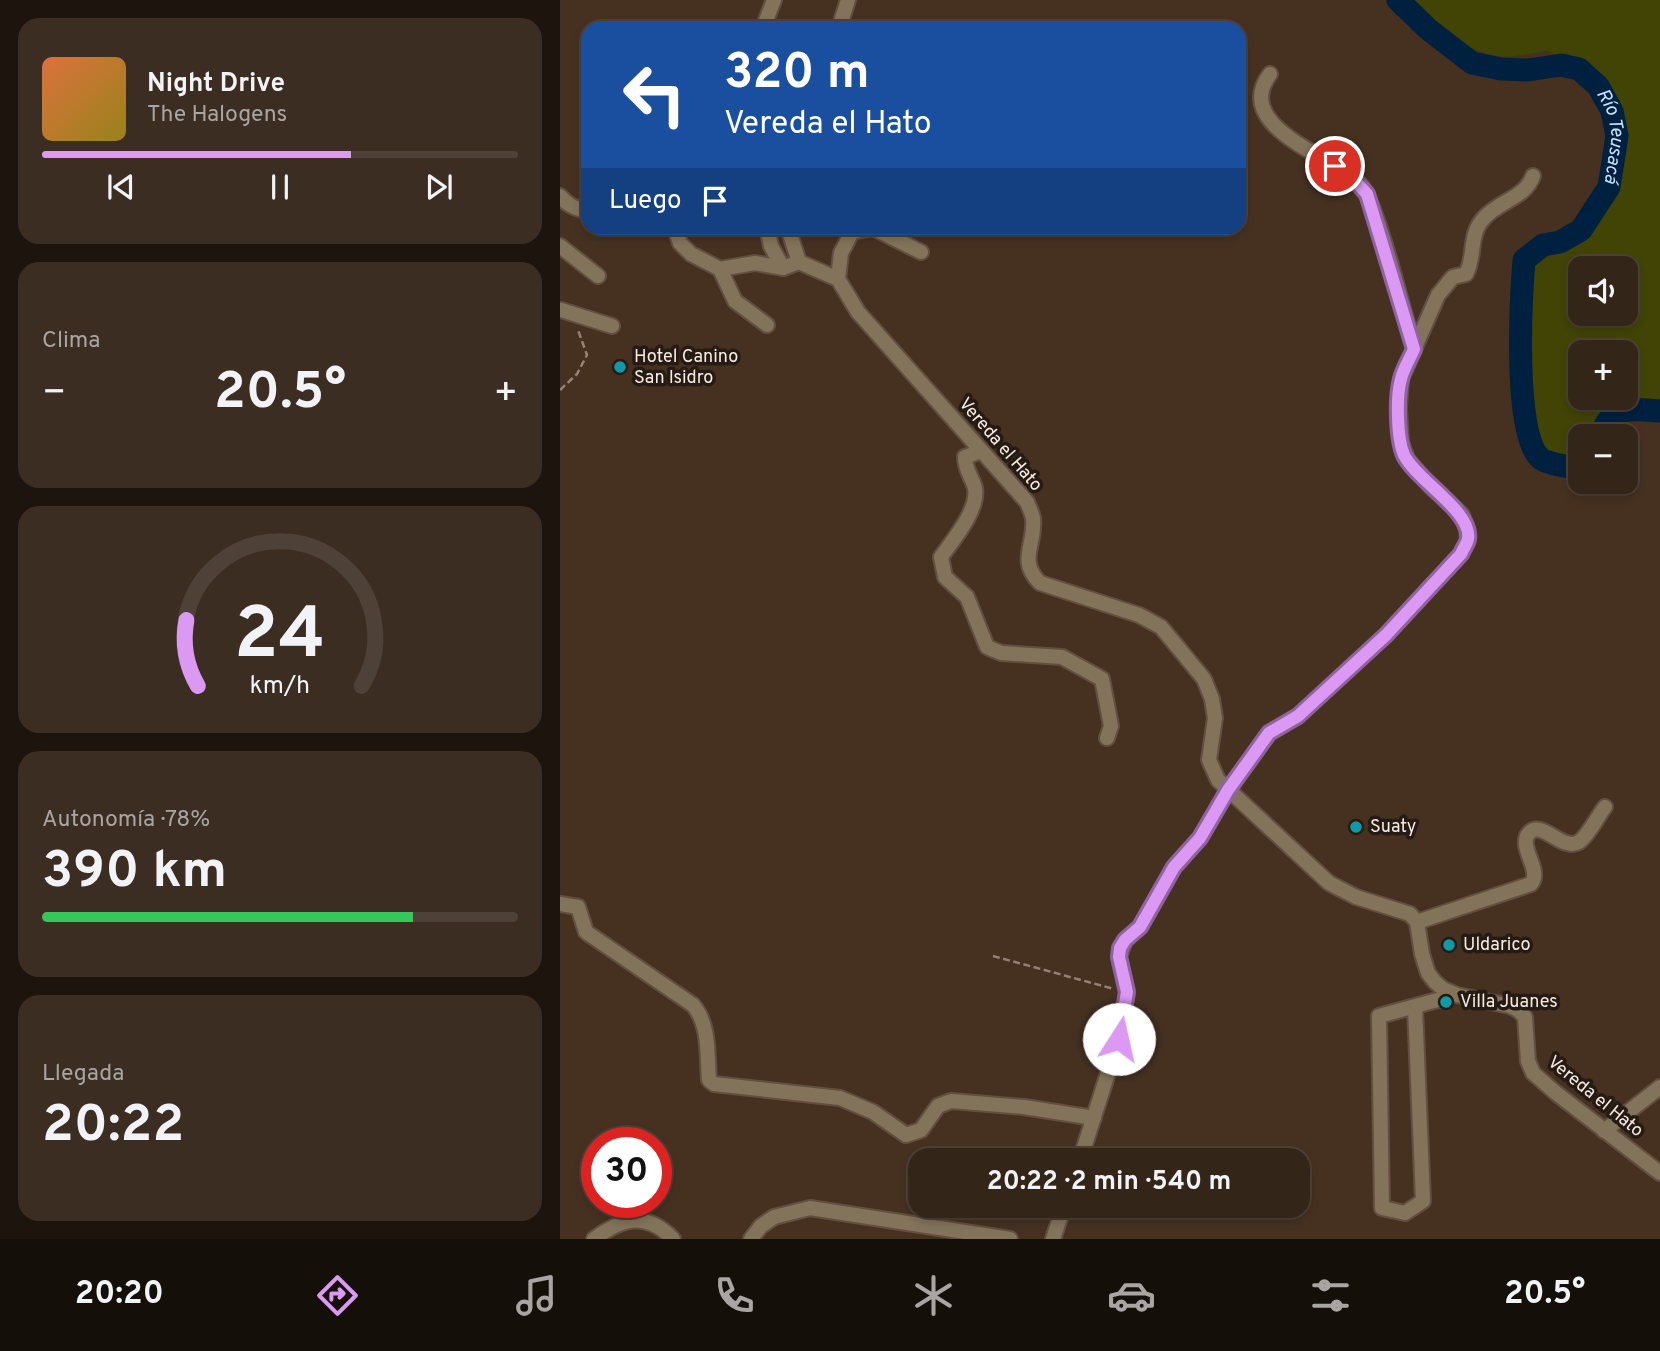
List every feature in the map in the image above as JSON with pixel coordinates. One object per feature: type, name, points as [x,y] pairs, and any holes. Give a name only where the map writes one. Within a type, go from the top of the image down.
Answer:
[{"type":"street","points":[[766,21],[774,0]]},
{"type":"street","points":[[841,21],[848,0]]},
{"type":"street","points":[[1270,74],[1264,82],[1261,96],[1265,113],[1276,129],[1348,173],[1367,194],[1414,349]]},
{"type":"street","points":[[1084,1148],[1119,1039],[1127,992],[1119,957],[1125,940],[1140,927],[1174,867],[1200,838],[1228,790],[1269,733],[1298,716],[1386,635],[1461,554],[1468,540],[1468,529],[1462,515],[1430,486],[1403,453],[1399,408],[1401,379],[1438,295],[1452,277],[1466,274],[1472,264],[1473,239],[1483,218],[1498,205],[1522,192],[1531,183],[1533,176]]},
{"type":"street","points":[[560,196],[565,202],[581,210]]},
{"type":"street","points":[[677,235],[680,243],[691,254],[720,269],[755,263],[783,268],[799,262],[838,279],[841,253],[850,235]]},
{"type":"street","points":[[769,235],[771,246],[783,268]]},
{"type":"street","points":[[790,235],[799,262]]},
{"type":"street","points":[[886,235],[921,252]]},
{"type":"street","points":[[560,246],[598,276]]},
{"type":"street","points":[[720,269],[735,301],[766,325]]},
{"type":"street","name":"Vereda el Hato","points":[[838,279],[858,312],[1027,502],[1033,518],[1028,565],[1031,575],[1040,583],[1139,615],[1161,627],[1204,679],[1212,699],[1215,718],[1209,760],[1213,773],[1228,790],[1329,883],[1356,897],[1410,914],[1417,922],[1428,973],[1449,997],[1510,1006],[1518,1010],[1525,1017],[1528,1061],[1533,1073],[1660,1173]]},
{"type":"street","points":[[561,310],[612,327]]},
{"type":"street","points":[[981,451],[965,457],[965,466],[975,490],[969,517],[941,557],[945,577],[967,597],[986,647],[1001,653],[1062,657],[1102,679],[1111,726],[1107,738]]},
{"type":"street","points":[[1417,922],[1531,884],[1535,875],[1527,843],[1528,834],[1537,830],[1544,831],[1564,843],[1574,844],[1581,840],[1605,807]]},
{"type":"street","points":[[560,904],[578,908],[586,932],[693,1005],[703,1022],[709,1080],[714,1084],[840,1098],[873,1112],[906,1135],[921,1130],[938,1106],[951,1101],[1024,1107],[1094,1118]]},
{"type":"street","points":[[1415,1007],[1423,1201],[1405,1213],[1382,1208],[1379,1016],[1449,997]]},
{"type":"street","points":[[1604,1131],[1660,1087]]},
{"type":"street","points":[[751,1239],[761,1226],[774,1217],[810,1208],[1010,1239]]},
{"type":"street","points":[[1053,1239],[1060,1218]]},
{"type":"street","points":[[594,1239],[616,1224],[638,1220],[655,1225],[673,1239]]},
{"type":"path","points":[[560,390],[577,374],[587,355],[581,334],[561,310]]},
{"type":"path","points":[[993,956],[1127,992]]},
{"type":"shaded area","points":[[1411,0],[1660,0],[1660,412],[1637,414],[1606,424],[1568,424],[1566,470],[1547,471],[1525,425],[1519,396],[1517,346],[1521,302],[1528,265],[1546,246],[1570,230],[1612,171],[1619,106],[1611,85],[1588,70],[1547,51],[1509,57],[1490,55],[1456,42],[1428,20]]},
{"type":"waterway","name":"Río Teusacá","points":[[1398,0],[1428,29],[1472,63],[1501,69],[1528,70],[1561,65],[1579,69],[1598,86],[1612,111],[1617,136],[1609,187],[1581,230],[1560,242],[1543,245],[1524,260],[1521,364],[1526,422],[1531,444],[1540,458],[1568,466]]},
{"type":"waterway","name":"Río Teusacá","points":[[1606,424],[1610,418],[1623,411],[1660,411]]},
{"type":"place","name":"Hotel Canino San Isidro","points":[[620,367]]},
{"type":"place","name":"Suaty","points":[[1356,827]]},
{"type":"place","name":"Uldarico","points":[[1449,945]]},
{"type":"place","name":"Villa Juanes","points":[[1446,1002]]},
{"type":"route","points":[[1119,1039],[1127,992],[1119,957],[1120,948],[1140,927],[1174,867],[1200,838],[1228,790],[1269,733],[1298,716],[1386,635],[1461,554],[1468,540],[1468,529],[1462,515],[1430,486],[1403,453],[1399,408],[1401,379],[1414,349],[1367,194],[1360,183],[1335,166]]}]
